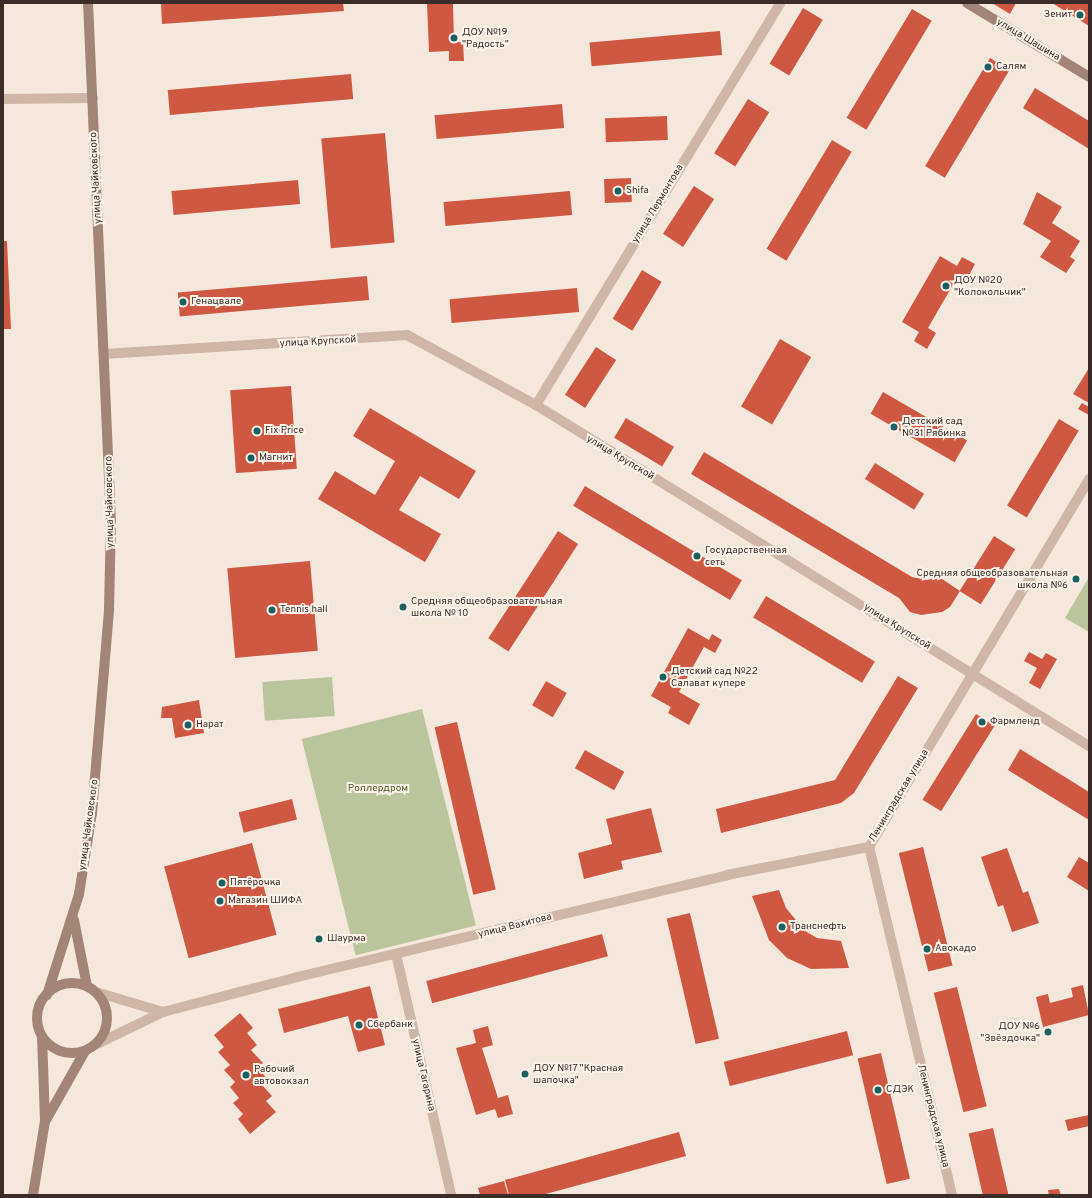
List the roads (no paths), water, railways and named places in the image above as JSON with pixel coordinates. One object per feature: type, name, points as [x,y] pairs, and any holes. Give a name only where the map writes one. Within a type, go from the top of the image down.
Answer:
[{"type":"main road","name":"улица Чайковского","points":[[47,995],[74,917],[92,813],[109,609],[111,523],[88,3]]},
{"type":"main road","name":"улица Шашина","points":[[967,3],[1089,77]]},
{"type":"main road","points":[[74,917],[87,986]]},
{"type":"main road","points":[[33,1195],[46,1122],[42,1037],[38,1014],[47,995],[65,984],[87,986],[96,992],[105,1007],[107,1025],[95,1045],[85,1051],[61,1052],[42,1037]]},
{"type":"main road","points":[[46,1122],[85,1051]]},
{"type":"street","name":"улица Лермонтова","points":[[536,405],[780,3]]},
{"type":"street","points":[[3,99],[93,98]]},
{"type":"street","name":"улица Крупской","points":[[104,354],[406,335],[536,405],[1089,746]]},
{"type":"street","name":"Ленинградская улица","points":[[952,1195],[869,847],[1089,479]]},
{"type":"street","name":"улица Вахитова","points":[[95,1045],[163,1012],[396,954],[711,879],[869,847]]},
{"type":"street","name":"улица Гагарина","points":[[396,954],[451,1195]]},
{"type":"street","points":[[96,992],[163,1012]]},
{"type":"place","name":"Зенит","points":[[1080,15]]},
{"type":"place","name":"ДОУ №19 \"Радость\"","points":[[454,38]]},
{"type":"place","name":"Салям","points":[[988,67]]},
{"type":"place","name":"Shifa","points":[[618,191]]},
{"type":"place","name":"ДОУ №20 \"Колокольчик\"","points":[[946,286]]},
{"type":"place","name":"Генацвале","points":[[183,302]]},
{"type":"place","name":"Детский сад №31 Рябинка","points":[[894,427]]},
{"type":"place","name":"Fix Price","points":[[257,431]]},
{"type":"place","name":"Магнит","points":[[251,458]]},
{"type":"place","name":"Государственная сеть","points":[[697,556]]},
{"type":"place","name":"Средняя общеобразовательная школа №6","points":[[1076,579]]},
{"type":"place","name":"Средняя общеобразовательная школа № 10","points":[[403,607]]},
{"type":"place","name":"Tennis hall","points":[[272,610]]},
{"type":"place","name":"Детский сад №22 Салават купере","points":[[663,677]]},
{"type":"place","name":"Фармленд","points":[[982,722]]},
{"type":"place","name":"Нарат","points":[[188,725]]},
{"type":"place","name":"Пятёрочка","points":[[222,883]]},
{"type":"place","name":"Магазин ШИФА","points":[[220,901]]},
{"type":"place","name":"Транснефть","points":[[782,927]]},
{"type":"place","name":"Шаурма","points":[[319,939]]},
{"type":"place","name":"Авокадо","points":[[927,949]]},
{"type":"place","name":"Сбербанк","points":[[359,1025]]},
{"type":"place","name":"ДОУ №6 \"Звёздочка\"","points":[[1048,1032]]},
{"type":"place","name":"ДОУ №17 \"Красная шапочка\"","points":[[525,1074]]},
{"type":"place","name":"Рабочий автовокзал","points":[[246,1075]]},
{"type":"place","name":"СДЭК","points":[[878,1090]]},
{"type":"park label","name":"Роллердром","points":[[378,789]]}]
